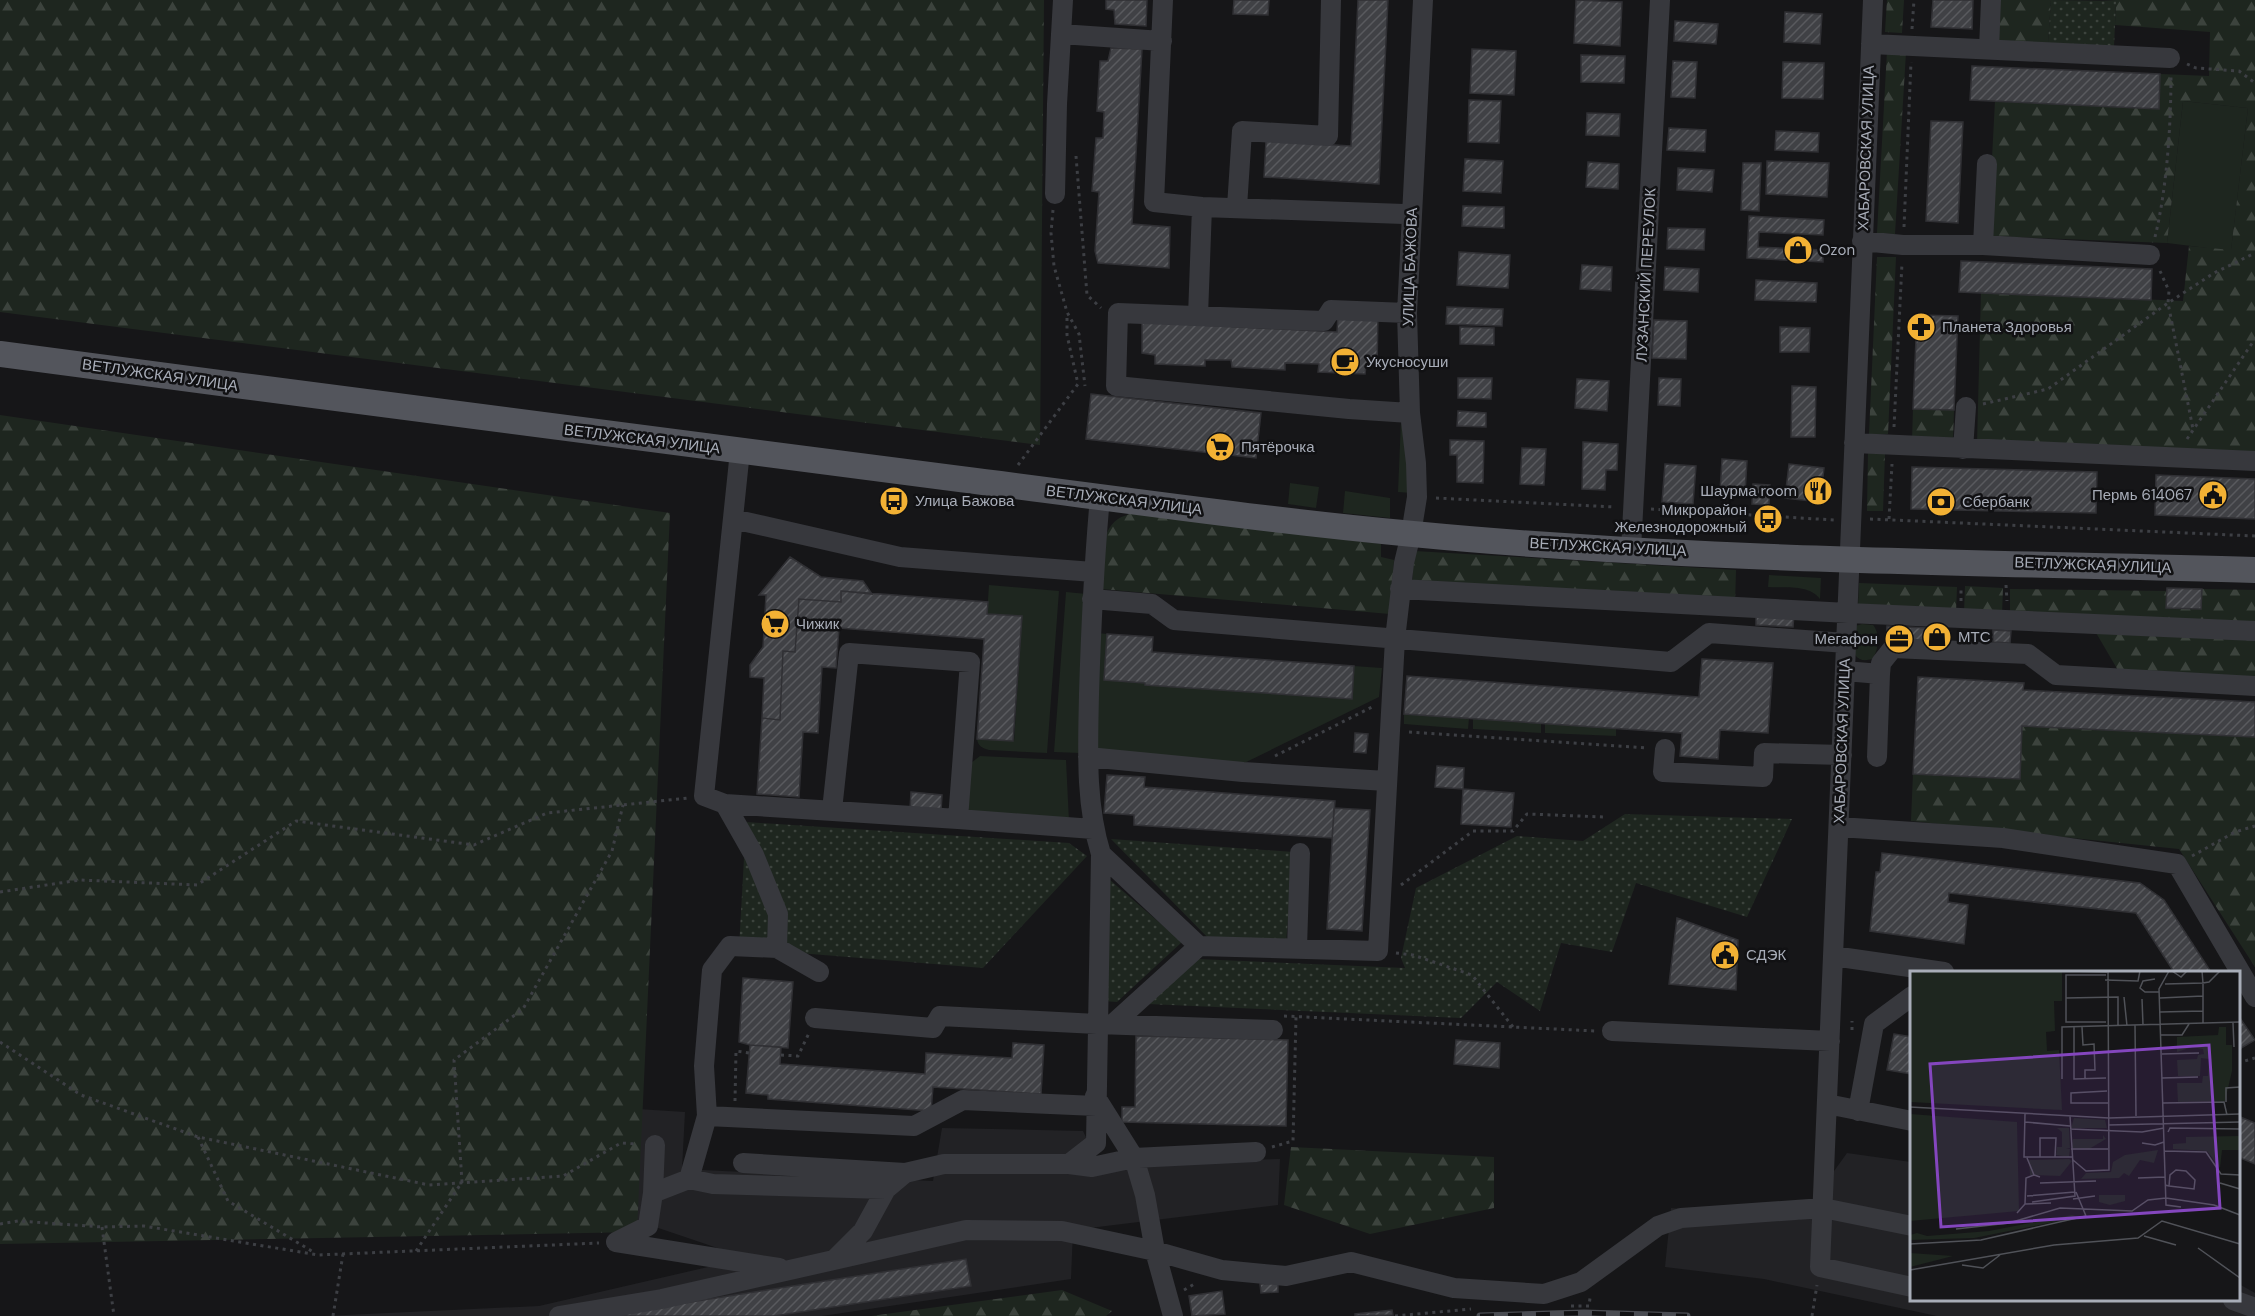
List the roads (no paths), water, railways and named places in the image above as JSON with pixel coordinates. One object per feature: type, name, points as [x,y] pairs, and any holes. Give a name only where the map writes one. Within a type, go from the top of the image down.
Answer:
[{"type":"main road","name":"ВЕТЛУЖСКАЯ УЛИЦА","points":[[0,354],[740,452],[1411,534],[1631,550],[2255,570]]},
{"type":"street","points":[[1055,194],[1063,0]]},
{"type":"street","points":[[1163,0],[1154,202],[1202,207],[1404,214],[1412,212]]},
{"type":"street","points":[[1237,207],[1242,131],[1328,136],[1331,0]]},
{"type":"street","name":"УЛИЦА БАЖОВА","points":[[1297,948],[1378,951],[1395,639],[1400,589],[1417,497],[1410,412],[1407,313],[1424,0]]},
{"type":"street","name":"ЛУЗАНСКИЙ ПЕРЕУЛОК","points":[[1631,550],[1660,0]]},
{"type":"street","name":"ХАБАРОВСКАЯ УЛИЦА","points":[[1873,0],[1820,1267],[1910,1287]]},
{"type":"street","points":[[1989,50],[1991,0]]},
{"type":"street","points":[[1061,34],[1162,41]]},
{"type":"street","points":[[1871,44],[2170,58]]},
{"type":"street","points":[[1983,245],[1987,164]]},
{"type":"street","points":[[1198,316],[1202,207]]},
{"type":"street","points":[[1862,241],[1903,245],[1983,245],[2150,255]]},
{"type":"street","points":[[1407,313],[1331,310],[1324,321],[1118,313],[1116,386],[1338,408],[1410,412]]},
{"type":"street","points":[[1963,449],[1966,407]]},
{"type":"street","points":[[1854,443],[2255,461]]},
{"type":"street","points":[[740,452],[704,796],[725,804],[1093,830]]},
{"type":"street","points":[[1069,1164],[1096,1143],[1096,1101],[1105,1024],[1101,854],[1093,830],[1088,757],[1093,573],[1100,497]]},
{"type":"street","points":[[734,519],[900,557],[1093,573]]},
{"type":"street","points":[[1400,589],[1848,613],[2255,631]]},
{"type":"street","points":[[1092,599],[1152,604],[1174,620],[1671,662],[1709,633],[1846,643]]},
{"type":"street","points":[[1877,757],[1881,663],[1893,648],[2028,654],[2056,675],[2255,686]]},
{"type":"street","points":[[832,810],[849,653],[970,662],[958,819]]},
{"type":"street","points":[[1845,671],[1880,675]]},
{"type":"street","points":[[1665,749],[1663,772],[1763,777],[1764,753],[1842,755]]},
{"type":"street","points":[[1088,757],[1243,772],[1386,781]]},
{"type":"street","points":[[725,804],[754,855],[778,914],[777,948]]},
{"type":"street","points":[[1839,827],[2003,838],[2177,864],[2240,971]]},
{"type":"street","points":[[1105,1024],[1199,946],[1297,948],[1300,853]]},
{"type":"street","points":[[1101,854],[1199,946]]},
{"type":"street","points":[[689,1179],[706,1116],[704,1066],[712,970],[730,946],[777,948],[819,972]]},
{"type":"street","points":[[1833,956],[1937,971]]},
{"type":"street","points":[[2240,971],[2255,997]]},
{"type":"street","points":[[1858,1111],[1875,1024],[1910,997]]},
{"type":"street","points":[[815,1018],[933,1028],[940,1016],[1105,1024],[1279,1023]]},
{"type":"street","points":[[1612,1031],[1830,1041]]},
{"type":"street","points":[[706,1116],[915,1126],[963,1100],[1096,1101]]},
{"type":"street","points":[[1096,1101],[1134,1158],[1146,1195],[1169,1314]]},
{"type":"street","points":[[1827,1104],[1910,1121]]},
{"type":"street","points":[[656,1145],[648,1226],[615,1242],[791,1269]]},
{"type":"street","points":[[743,1163],[905,1173],[944,1164],[1069,1164],[1092,1167],[1134,1158],[1256,1152]]},
{"type":"street","points":[[835,1259],[862,1231],[886,1189],[905,1173]]},
{"type":"street","points":[[653,1193],[689,1179],[713,1184],[886,1189]]},
{"type":"street","points":[[559,1316],[662,1299],[966,1230],[1062,1231],[1155,1251],[1222,1270],[1286,1276],[1351,1262],[1454,1288],[1544,1294],[1581,1282],[1658,1226],[1681,1218],[1823,1208],[1910,1226]]},
{"type":"street","points":[[2238,1301],[2255,1308]]},
{"type":"railway","points":[[1480,1316],[1584,1313],[1687,1316]]},
{"type":"place","name":"Ozon","points":[[1798,250]]},
{"type":"place","name":"Планета Здоровья","points":[[1921,327]]},
{"type":"place","name":"Укусносуши","points":[[1345,362]]},
{"type":"place","name":"Пятёрочка","points":[[1220,447]]},
{"type":"place","name":"Шаурма room","points":[[1818,491]]},
{"type":"place","name":"Пермь 614067","points":[[2213,495]]},
{"type":"place","name":"Улица Бажова","points":[[894,501]]},
{"type":"place","name":"Сбербанк","points":[[1941,502]]},
{"type":"place","name":"Микрорайон Железнодорожный","points":[[1768,519]]},
{"type":"place","name":"Чижик","points":[[775,624]]},
{"type":"place","name":"МТС","points":[[1937,637]]},
{"type":"place","name":"Мегафон","points":[[1899,639]]},
{"type":"place","name":"СДЭК","points":[[1725,955]]}]
